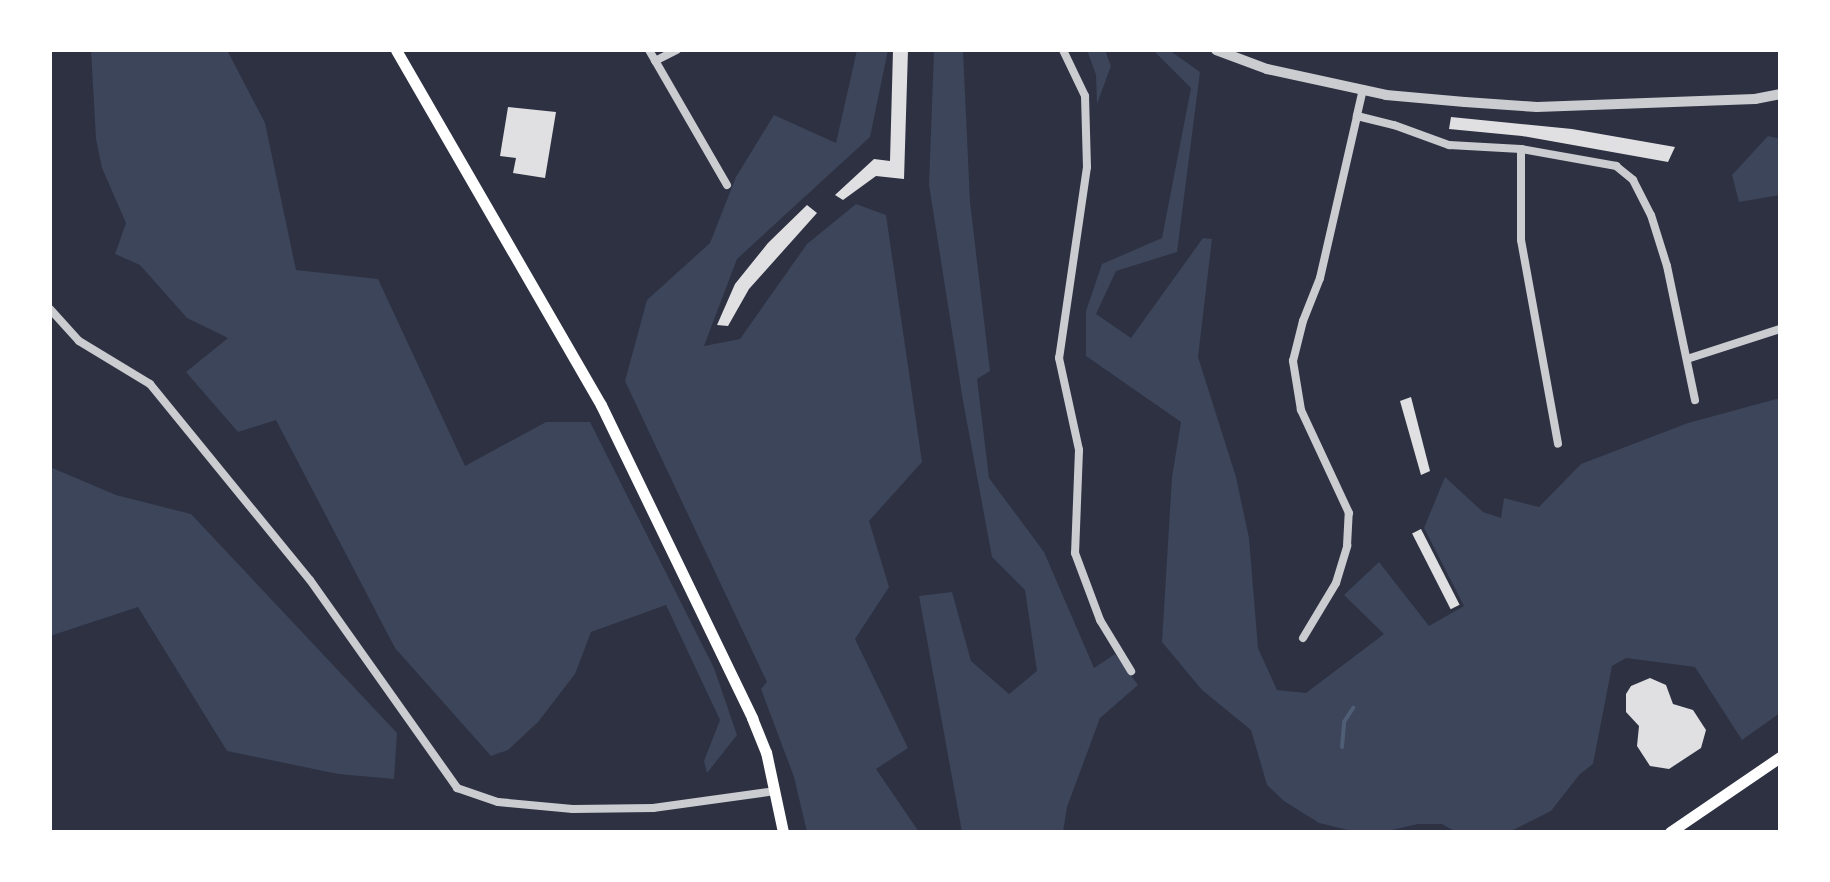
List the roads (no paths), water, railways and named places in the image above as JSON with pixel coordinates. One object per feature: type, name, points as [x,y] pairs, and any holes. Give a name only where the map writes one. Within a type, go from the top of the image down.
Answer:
[{"type":"main road","points":[[396,50],[601,405],[752,718],[775,791],[783,832]]},
{"type":"main road","points":[[1670,832],[1780,757]]},
{"type":"street","points":[[649,50],[727,185]]},
{"type":"street","points":[[655,61],[677,50]]},
{"type":"street","points":[[1063,50],[1085,96],[1087,167],[1059,358],[1079,450],[1075,553],[1100,620],[1131,671]]},
{"type":"street","points":[[1216,50],[1267,69],[1386,95],[1537,107],[1755,99],[1780,94]]},
{"type":"street","points":[[1303,638],[1336,583],[1347,546],[1349,513],[1301,410],[1293,361],[1303,321],[1320,278],[1363,89]]},
{"type":"street","points":[[1357,116],[1394,125],[1449,145],[1521,149],[1616,166],[1633,180],[1651,215],[1663,253],[1695,400]]},
{"type":"street","points":[[1521,149],[1521,240],[1558,444]]},
{"type":"street","points":[[50,309],[79,341],[150,384],[310,580],[457,788],[498,802],[573,809],[653,808],[775,791]]},
{"type":"street","points":[[1687,359],[1780,329]]},
{"type":"waterway","points":[[1342,747],[1344,722],[1353,708]]}]
